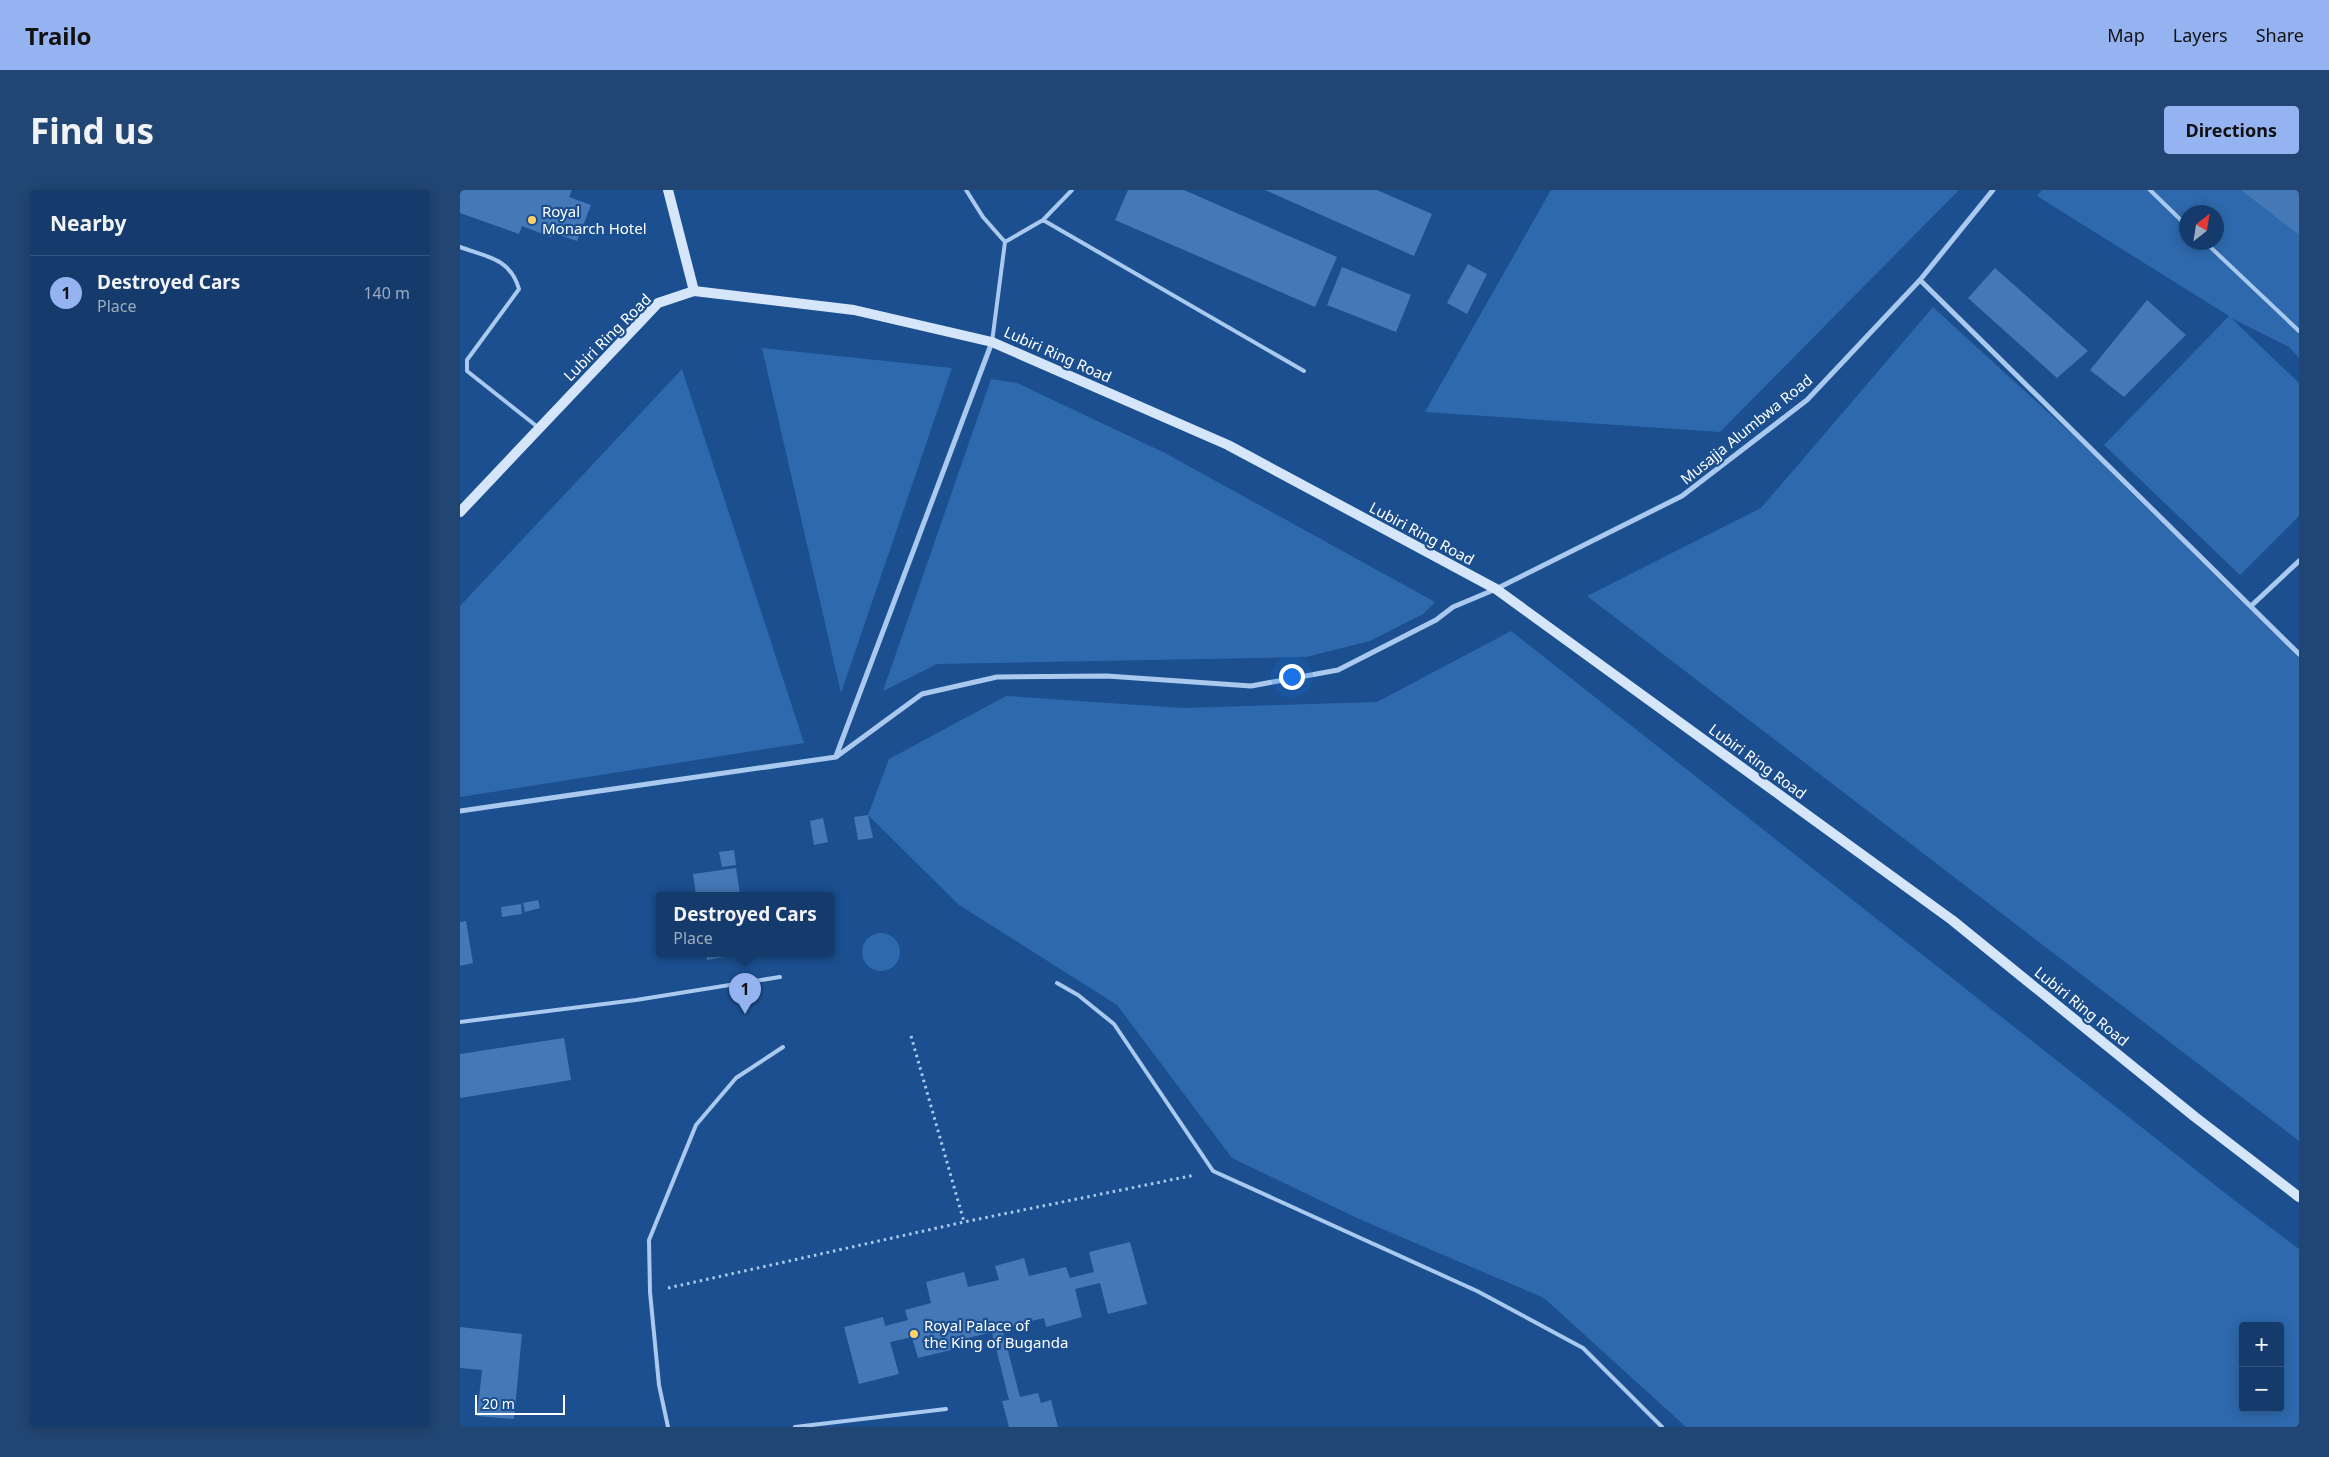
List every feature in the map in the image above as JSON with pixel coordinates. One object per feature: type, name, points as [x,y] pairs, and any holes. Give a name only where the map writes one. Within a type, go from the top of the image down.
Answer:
[{"type":"main road","points":[[668,190],[694,291]]},
{"type":"main road","name":"Lubiri Ring Road","points":[[460,512],[658,303],[694,291],[854,310],[992,342],[1228,445],[1496,589],[1952,920],[2195,1117],[2299,1197]]},
{"type":"street","name":"Musajja Alumbwa Road","points":[[836,757],[922,694],[997,677],[1107,676],[1251,686],[1338,670],[1436,620],[1453,608],[1496,589],[1682,496],[1807,400],[1920,280],[1993,190]]},
{"type":"street","points":[[1920,280],[2299,654]]},
{"type":"street","points":[[460,811],[836,757],[992,342]]},
{"type":"street","points":[[2251,606],[2299,561]]},
{"type":"lane","points":[[966,190],[983,217],[1005,242],[992,342]]},
{"type":"lane","points":[[1005,242],[1043,220],[1072,190]]},
{"type":"lane","points":[[2150,190],[2179,218]]},
{"type":"lane","points":[[1043,220],[1304,371]]},
{"type":"lane","points":[[460,247],[505,264],[516,277],[519,288],[467,360],[467,371],[540,428]]},
{"type":"lane","points":[[2213,250],[2299,331]]},
{"type":"lane","points":[[460,1022],[636,1000],[780,977]]},
{"type":"lane","points":[[1058,983],[1078,994],[1114,1024],[1213,1171],[1477,1291],[1583,1348],[1662,1427]]},
{"type":"lane","points":[[668,1427],[658,1385],[650,1292],[649,1240],[696,1126],[736,1078],[783,1047]]},
{"type":"lane","points":[[795,1427],[946,1409]]},
{"type":"path","points":[[910,1036],[964,1222]]},
{"type":"path","points":[[650,1292],[964,1222],[1213,1171]]},
{"type":"shaded area","points":[[1551,190],[1959,190],[1720,432],[1425,412]]},
{"type":"shaded area","points":[[2042,190],[2299,190],[2299,358],[2289,347],[2231,318],[2299,383],[2299,516],[2240,575],[2104,445],[2229,316],[2037,196]]},
{"type":"shaded area","points":[[1933,307],[2074,436],[2299,658],[2299,1141],[1587,596],[1761,508]]},
{"type":"shaded area","points":[[762,348],[952,368],[841,693]]},
{"type":"shaded area","points":[[682,369],[804,743],[460,797],[460,606]]},
{"type":"shaded area","points":[[991,379],[1017,383],[1165,453],[1435,602],[1423,614],[1370,641],[1306,657],[937,664],[883,691]]},
{"type":"shaded area","points":[[1511,631],[2234,1200],[2299,1249],[2299,1427],[1686,1427],[1544,1298],[1359,1219],[1232,1158],[1117,1005],[959,905],[868,815],[889,759],[1006,696],[1183,708],[1377,702]]},
{"type":"shaded area","points":[[881,933],[888,934],[894,939],[899,945],[899,959],[894,965],[888,970],[881,971],[874,970],[868,965],[863,959],[862,952],[863,945],[868,939],[874,934]]},
{"type":"building","name":"Royal Monarch Hotel","points":[[460,190],[572,190],[569,197],[591,205],[577,241],[553,233],[551,237],[522,226],[519,234],[460,213]]},
{"type":"building","points":[[1128,190],[1184,190],[1337,257],[1315,307],[1115,220]]},
{"type":"building","points":[[1265,190],[1377,190],[1432,214],[1414,256]]},
{"type":"building","points":[[2241,190],[2299,190],[2299,235]]},
{"type":"building","points":[[1468,264],[1487,274],[1467,314],[1447,303]]},
{"type":"building","points":[[1342,267],[1411,295],[1396,332],[1327,305]]},
{"type":"building","points":[[1995,268],[2088,351],[2057,378],[1968,298]]},
{"type":"building","points":[[2147,300],[2186,335],[2124,397],[2090,370]]},
{"type":"building","points":[[868,815],[873,838],[858,840],[854,817]]},
{"type":"building","points":[[823,818],[828,842],[814,845],[810,821]]},
{"type":"building","points":[[734,850],[736,865],[722,867],[719,852]]},
{"type":"building","points":[[736,868],[740,892],[696,892],[693,874]]},
{"type":"building","points":[[538,900],[540,908],[525,912],[523,903]]},
{"type":"building","points":[[521,904],[522,914],[502,917],[501,907]]},
{"type":"building","points":[[466,921],[473,963],[460,966],[460,922]]},
{"type":"building","points":[[707,957],[725,957],[707,960]]},
{"type":"building","points":[[564,1038],[571,1080],[460,1098],[460,1054]]},
{"type":"building","name":"Royal Palace of the King of Buganda","points":[[1130,1242],[1147,1304],[1108,1314],[1100,1283],[1075,1289],[1082,1317],[1046,1327],[1044,1318],[1002,1328],[1020,1397],[1038,1393],[1041,1403],[1051,1400],[1058,1427],[1009,1427],[1002,1401],[1009,1400],[992,1332],[953,1342],[955,1349],[918,1358],[912,1337],[890,1342],[899,1374],[859,1384],[844,1327],[883,1317],[885,1326],[908,1320],[905,1310],[931,1303],[926,1282],[964,1272],[968,1287],[999,1280],[995,1266],[1024,1258],[1029,1276],[1066,1267],[1070,1278],[1094,1272],[1089,1252]]},
{"type":"building","points":[[460,1327],[522,1334],[514,1419],[477,1416],[482,1370],[460,1368]]},
{"type":"place","name":"Royal Monarch Hotel","points":[[532,220]]},
{"type":"place","name":"Destroyed Cars","points":[[745,1014]]},
{"type":"place","name":"Royal Palace of the King of Buganda","points":[[914,1334]]}]
